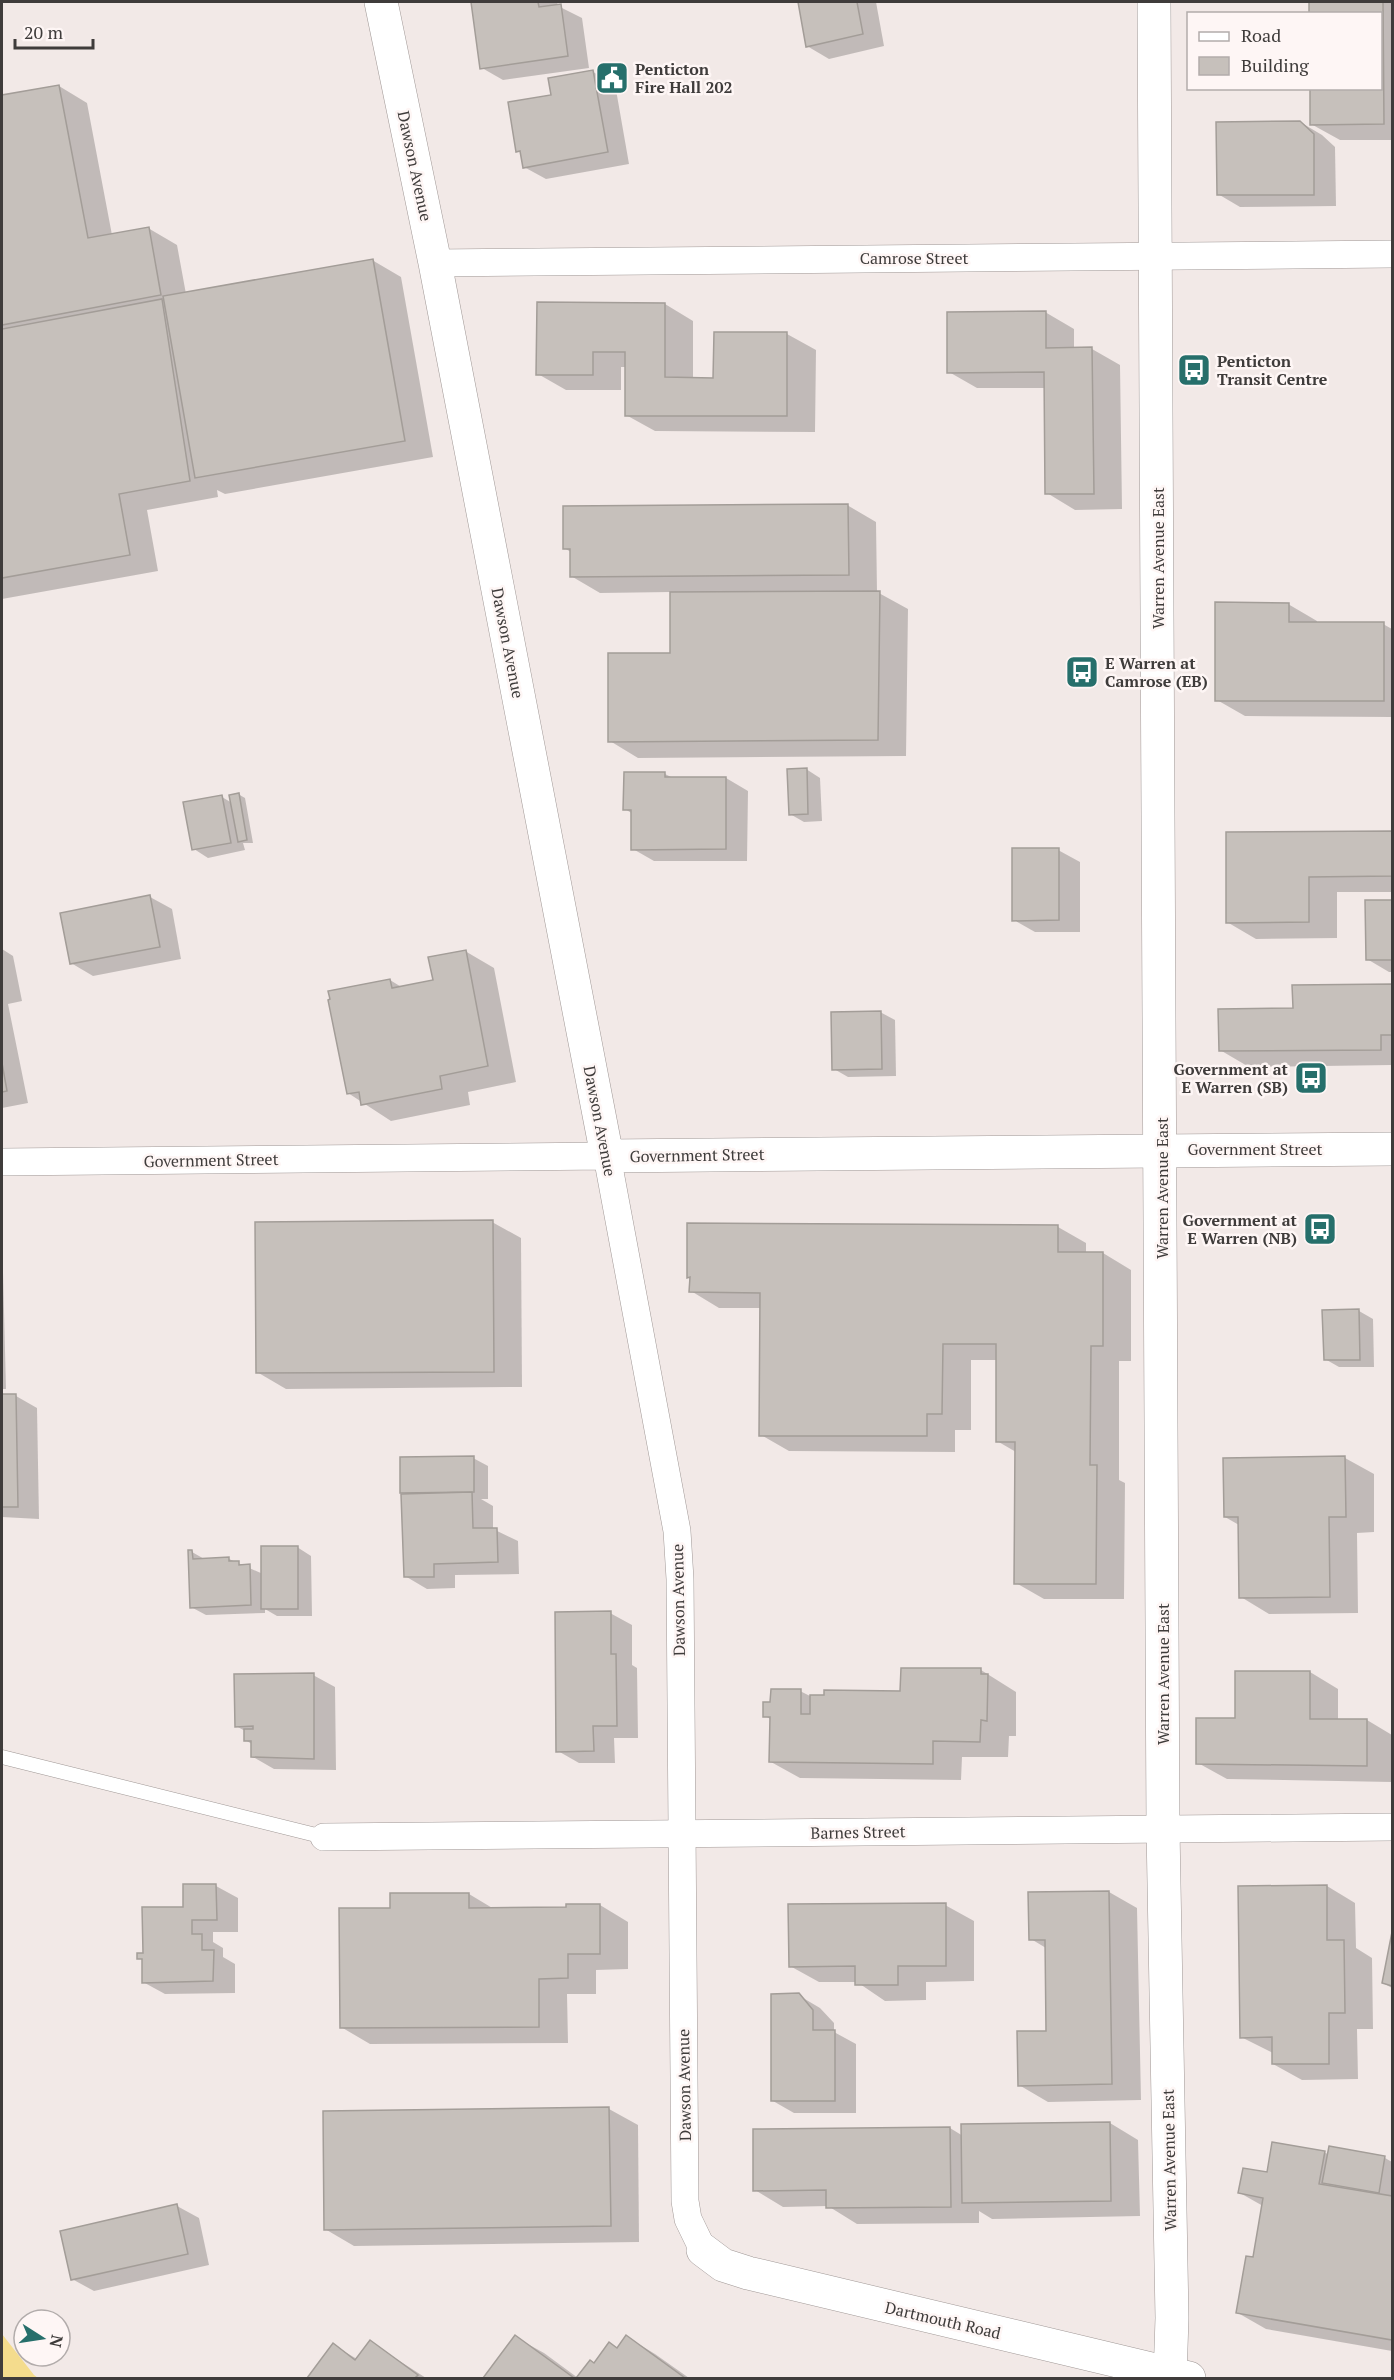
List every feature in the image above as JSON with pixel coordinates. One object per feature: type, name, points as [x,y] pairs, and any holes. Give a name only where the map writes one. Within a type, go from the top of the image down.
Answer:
[{"type":"street","name":"Dawson Avenue","points":[[381,2],[435,263],[677,1531],[680,1579],[685,2201],[688,2219],[703,2250]]},
{"type":"street","name":"Warren Avenue East","points":[[1154,2],[1162,1150],[1163,1829],[1176,2377]]},
{"type":"street","name":"Camrose Street","points":[[435,263],[1392,254]]},
{"type":"street","name":"Government Street","points":[[2,1162],[1392,1149]]},
{"type":"street","name":"Barnes Street","points":[[324,1837],[1392,1827]]},
{"type":"street","name":"Dartmouth Road","points":[[703,2250],[723,2265],[748,2273],[1176,2377]]},
{"type":"lane","points":[[2,1757],[324,1837]]},
{"type":"shaded area","points":[[2,2334],[12,2347],[12,2368],[29,2368],[38,2378],[2,2378]]},
{"type":"building","points":[[471,2],[538,2],[539,7],[561,4],[568,56],[480,69]]},
{"type":"building","points":[[798,2],[857,2],[863,34],[806,47]]},
{"type":"building","points":[[1309,2],[1383,2],[1384,124],[1310,125],[1310,90],[1382,90],[1382,12],[1309,12]]},
{"type":"building","points":[[593,70],[608,152],[523,168],[520,151],[516,152],[508,102],[551,95],[548,78]]},
{"type":"building","points":[[59,85],[88,238],[149,227],[161,295],[2,325],[2,95]]},
{"type":"building","points":[[1300,121],[1314,134],[1314,195],[1217,195],[1216,122]]},
{"type":"building","points":[[373,259],[405,441],[195,478],[163,296]]},
{"type":"building","points":[[162,299],[190,481],[119,494],[130,555],[2,578],[2,329]]},
{"type":"building","points":[[537,302],[665,303],[665,377],[713,378],[714,332],[787,332],[787,416],[625,416],[625,352],[593,352],[593,375],[536,375]]},
{"type":"building","points":[[1046,311],[1046,348],[1092,347],[1094,494],[1045,494],[1044,372],[947,373],[947,312]]},
{"type":"building","points":[[848,504],[849,575],[570,577],[570,549],[563,549],[563,506]]},
{"type":"building","points":[[880,591],[878,740],[608,742],[608,653],[670,653],[670,592]]},
{"type":"building","points":[[1215,602],[1289,603],[1289,622],[1384,622],[1384,701],[1215,701]]},
{"type":"building","points":[[807,768],[808,814],[789,815],[787,769]]},
{"type":"building","points":[[624,772],[665,772],[665,777],[726,777],[726,849],[631,850],[631,810],[623,810]]},
{"type":"building","points":[[239,793],[247,840],[238,842],[229,795]]},
{"type":"building","points":[[222,795],[231,843],[192,850],[183,802]]},
{"type":"building","points":[[1392,831],[1392,876],[1309,877],[1309,922],[1226,923],[1226,832]]},
{"type":"building","points":[[1012,848],[1059,848],[1059,920],[1012,921]]},
{"type":"building","points":[[150,895],[160,947],[70,964],[60,913]]},
{"type":"building","points":[[1365,900],[1392,900],[1392,960],[1366,960]]},
{"type":"building","points":[[466,950],[488,1066],[440,1076],[442,1089],[361,1105],[359,1092],[347,1094],[328,991],[390,979],[392,988],[433,980],[428,957]]},
{"type":"building","points":[[1392,984],[1392,1035],[1381,1035],[1381,1050],[1219,1051],[1218,1009],[1293,1008],[1292,985]]},
{"type":"building","points":[[881,1011],[882,1069],[832,1070],[831,1012]]},
{"type":"building","points":[[2,1063],[7,1091],[2,1092]]},
{"type":"building","points":[[493,1220],[494,1372],[256,1373],[255,1222]]},
{"type":"building","points":[[687,1223],[1058,1225],[1058,1252],[1103,1252],[1103,1346],[1091,1346],[1090,1465],[1097,1465],[1096,1584],[1014,1584],[1015,1442],[996,1442],[996,1344],[943,1344],[942,1414],[927,1414],[927,1436],[759,1436],[760,1293],[689,1292]]},
{"type":"building","points":[[1359,1309],[1360,1360],[1324,1360],[1322,1310]]},
{"type":"building","points":[[2,1394],[16,1394],[18,1507],[2,1507]]},
{"type":"building","points":[[474,1456],[474,1492],[400,1493],[400,1457]]},
{"type":"building","points":[[1345,1456],[1346,1517],[1329,1517],[1330,1597],[1239,1598],[1238,1517],[1224,1517],[1223,1458]]},
{"type":"building","points":[[472,1492],[473,1528],[497,1528],[498,1562],[434,1564],[434,1577],[404,1577],[401,1494]]},
{"type":"building","points":[[261,1546],[298,1546],[298,1609],[261,1609]]},
{"type":"building","points":[[188,1550],[192,1550],[193,1559],[229,1557],[229,1561],[239,1561],[239,1565],[250,1564],[251,1605],[190,1608]]},
{"type":"building","points":[[611,1611],[611,1654],[616,1654],[617,1726],[593,1726],[594,1751],[556,1752],[555,1612]]},
{"type":"building","points":[[901,1668],[981,1668],[981,1674],[988,1674],[987,1721],[981,1720],[980,1742],[933,1741],[933,1764],[769,1762],[770,1717],[763,1717],[763,1702],[770,1702],[771,1689],[801,1689],[801,1714],[810,1714],[810,1695],[824,1695],[824,1690],[900,1691]]},
{"type":"building","points":[[1235,1671],[1310,1671],[1310,1719],[1367,1719],[1367,1766],[1196,1764],[1196,1718],[1235,1718]]},
{"type":"building","points":[[314,1673],[314,1759],[251,1757],[251,1741],[244,1741],[244,1729],[253,1729],[253,1726],[235,1727],[234,1674]]},
{"type":"building","points":[[183,1884],[216,1884],[217,1920],[192,1920],[192,1934],[202,1934],[202,1950],[214,1950],[213,1981],[142,1983],[142,1959],[137,1959],[137,1953],[143,1953],[142,1907],[183,1907]]},
{"type":"building","points":[[1327,1885],[1327,1940],[1344,1940],[1345,2013],[1329,2013],[1329,2064],[1272,2064],[1272,2037],[1240,2038],[1238,1886]]},
{"type":"building","points":[[1109,1891],[1112,2084],[1018,2086],[1017,2031],[1046,2031],[1045,1940],[1029,1940],[1028,1892]]},
{"type":"building","points":[[390,1893],[469,1893],[469,1908],[566,1907],[566,1904],[600,1904],[600,1954],[568,1954],[568,1978],[539,1979],[539,2027],[340,2028],[339,1908],[390,1908]]},
{"type":"building","points":[[946,1903],[946,1966],[898,1966],[898,1985],[855,1985],[855,1966],[789,1967],[788,1904]]},
{"type":"building","points":[[1392,1932],[1392,1986],[1382,1983]]},
{"type":"building","points":[[799,1993],[813,2010],[813,2030],[835,2030],[835,2101],[771,2101],[771,1994]]},
{"type":"building","points":[[609,2107],[611,2226],[324,2230],[323,2111]]},
{"type":"building","points":[[1110,2122],[1111,2201],[962,2203],[961,2124]]},
{"type":"building","points":[[950,2127],[951,2207],[826,2208],[826,2190],[753,2191],[753,2129]]},
{"type":"building","points":[[1272,2142],[1325,2151],[1319,2184],[1392,2196],[1392,2340],[1236,2313],[1246,2256],[1253,2257],[1263,2198],[1238,2193],[1243,2168],[1267,2172]]},
{"type":"building","points":[[1329,2146],[1385,2156],[1379,2193],[1322,2183]]},
{"type":"building","points":[[177,2204],[188,2254],[71,2280],[60,2231]]},
{"type":"building","points":[[515,2335],[574,2378],[483,2378]]},
{"type":"building","points":[[626,2335],[685,2378],[576,2378],[590,2360],[594,2363],[609,2342],[617,2348]]},
{"type":"building","points":[[370,2340],[418,2375],[415,2378],[307,2378],[333,2343],[355,2360]]},
{"type":"place","name":"Penticton Fire Hall 202","points":[[612,78]]},
{"type":"place","name":"Penticton Transit Centre","points":[[1194,370]]},
{"type":"place","name":"E Warren at Camrose (EB)","points":[[1082,672]]},
{"type":"place","name":"Government at E Warren (SB)","points":[[1311,1078]]},
{"type":"place","name":"Government at E Warren (NB)","points":[[1320,1229]]}]
